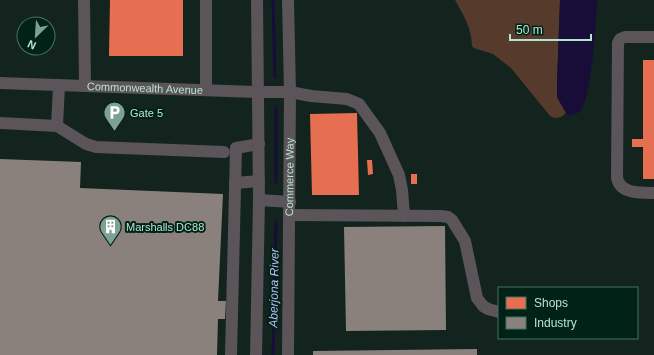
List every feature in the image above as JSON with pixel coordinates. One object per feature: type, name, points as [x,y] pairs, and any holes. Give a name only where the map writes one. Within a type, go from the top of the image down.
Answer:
[{"type":"street","points":[[84,0],[85,85]]},
{"type":"street","points":[[206,0],[206,90]]},
{"type":"street","points":[[256,355],[259,200],[257,0]]},
{"type":"street","name":"Commerce Way","points":[[288,0],[290,92],[288,355]]},
{"type":"street","points":[[654,37],[625,37],[620,39],[618,43],[617,177],[620,184],[626,189],[639,193],[654,193]]},
{"type":"street","name":"Commonwealth Avenue","points":[[0,83],[290,92],[311,96],[347,99],[359,104],[380,133],[399,175],[404,216]]},
{"type":"street","points":[[57,126],[59,84]]},
{"type":"street","points":[[0,123],[57,126],[89,145],[96,147],[224,152]]},
{"type":"street","points":[[231,355],[236,148],[258,144]]},
{"type":"street","points":[[235,182],[259,181]]},
{"type":"street","points":[[259,200],[290,202]]},
{"type":"street","points":[[290,215],[448,217],[452,220],[467,246],[477,298],[483,306],[498,312]]},
{"type":"shaded area","points":[[455,0],[560,0],[557,97],[566,113],[561,117],[555,118],[550,116],[511,68],[493,54],[472,46],[469,28]]},
{"type":"shaded area","points":[[560,0],[597,0],[593,57],[588,89],[581,110],[570,116],[566,113],[557,97]]},
{"type":"building: Shops","points":[[110,0],[183,0],[183,56],[109,56]]},
{"type":"building: Shops","points":[[643,60],[654,60],[654,179],[643,179],[643,147],[632,147],[632,139],[643,139]]},
{"type":"building: Shops","points":[[357,113],[359,195],[312,195],[310,114]]},
{"type":"building: Shops","points":[[367,160],[372,160],[373,174],[368,175]]},
{"type":"building: Shops","points":[[411,174],[417,174],[417,184],[411,184]]},
{"type":"building: Industry","name":"Marshalls DC88","points":[[0,159],[81,162],[80,188],[223,194],[218,301],[226,301],[225,319],[218,319],[217,355],[0,355]]},
{"type":"building: Industry","points":[[445,226],[446,330],[346,331],[344,227]]},
{"type":"building: Industry","points":[[477,349],[477,355],[313,355],[313,351]]},
{"type":"waterway","name":"Aberjona River","points":[[273,0],[275,77]]},
{"type":"waterway","name":"Aberjona River","points":[[276,108],[276,182]]},
{"type":"waterway","name":"Aberjona River","points":[[273,355],[276,222]]},
{"type":"place","name":"Gate 5","points":[[115,132]]},
{"type":"place","name":"Marshalls DC88","points":[[110,246]]}]
